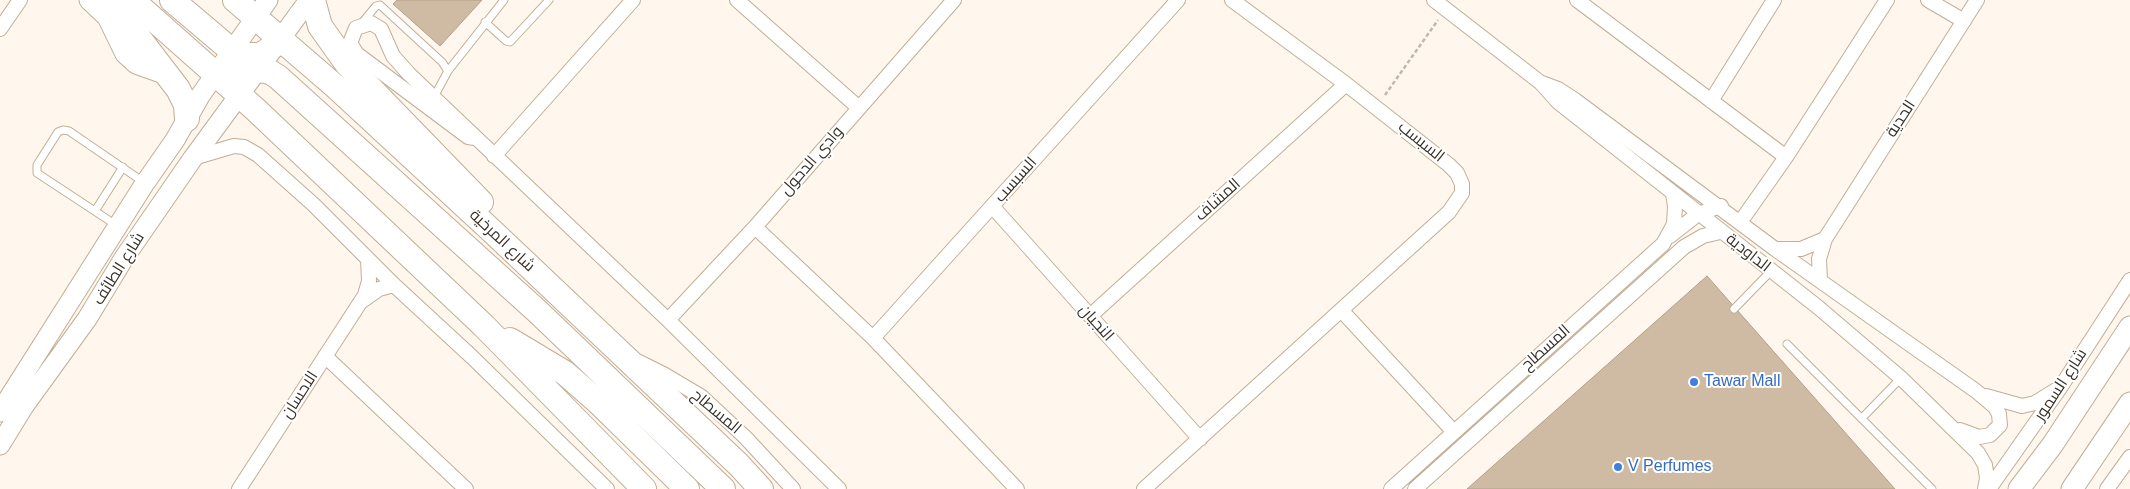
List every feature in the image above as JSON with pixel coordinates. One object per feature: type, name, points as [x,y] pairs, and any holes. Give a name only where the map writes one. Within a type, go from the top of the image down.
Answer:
[{"type":"highway","points":[[110,0],[183,97],[187,120]]},
{"type":"highway","points":[[132,0],[239,95],[484,326],[644,489]]},
{"type":"highway","points":[[172,0],[232,50],[242,55],[255,56],[266,53],[280,41]]},
{"type":"highway","name":"شارع المرخية","points":[[235,0],[262,9],[280,41],[336,88],[484,224],[739,465],[761,489]]},
{"type":"highway","points":[[313,0],[320,26],[334,47],[347,64],[481,201],[484,211],[484,224]]},
{"type":"highway","points":[[216,74],[239,69],[258,68],[278,77],[468,247],[648,414],[723,489]]},
{"type":"highway","points":[[484,326],[565,373],[598,402],[687,489]]},
{"type":"main road","name":"شارع السمور","points":[[2020,489],[2053,444],[2130,327]]},
{"type":"main road","points":[[2072,489],[2130,403]]},
{"type":"street","points":[[0,29],[20,0]]},
{"type":"street","points":[[89,0],[107,17],[125,54],[136,64],[167,75]]},
{"type":"street","name":"شارع الطائف","points":[[0,445],[24,406],[87,319],[120,264],[192,158],[309,0]]},
{"type":"street","points":[[494,156],[633,0]]},
{"type":"street","points":[[737,0],[859,108]]},
{"type":"street","name":"وادي الدحول","points":[[668,320],[755,227],[954,0]]},
{"type":"street","name":"السبسب","points":[[874,338],[1178,0]]},
{"type":"street","name":"السبسب","points":[[1144,489],[1449,212],[1462,193],[1462,184],[1457,173],[1449,165],[1346,84],[1232,0]]},
{"type":"street","name":"الداودية","points":[[1434,0],[1541,83],[1553,98],[1771,271],[1901,378],[1978,452],[1985,465],[1987,478],[1985,489]]},
{"type":"street","points":[[1577,0],[1786,157]]},
{"type":"street","points":[[1711,101],[1774,0]]},
{"type":"street","points":[[1741,221],[1786,157],[1887,0]]},
{"type":"street","points":[[1928,0],[1964,21]]},
{"type":"street","name":"الحدية","points":[[1820,280],[1819,259],[1824,239],[1964,21],[1972,2]]},
{"type":"street","name":"شارع الطائف","points":[[0,412],[145,183],[232,50],[262,9]]},
{"type":"street","points":[[474,138],[474,134],[399,64],[389,48],[381,29],[371,23],[361,24],[353,32],[350,43],[357,54],[468,137],[474,138],[494,156],[668,320],[838,489]]},
{"type":"street","name":"الداودية","points":[[1541,83],[1558,89],[1575,100],[1721,206],[1776,249],[1976,391],[1995,407],[1999,414],[2000,425],[1996,432],[1986,437],[1979,437],[1952,427]]},
{"type":"street","name":"المشاف","points":[[1090,316],[1346,84]]},
{"type":"street","points":[[192,158],[234,146],[244,147],[258,154],[472,357],[607,489]]},
{"type":"street","points":[[1669,237],[1676,216],[1673,194]]},
{"type":"street","name":"النجيان","points":[[992,206],[1200,439]]},
{"type":"street","name":"المسطاح","points":[[1391,489],[1669,237],[1698,214],[1721,206]]},
{"type":"street","points":[[755,227],[874,338],[1017,489]]},
{"type":"street","name":"المسطاح","points":[[1415,489],[1684,247],[1703,236],[1720,232]]},
{"type":"street","points":[[1776,249],[1801,249],[1824,239]]},
{"type":"street","name":"الاحسان","points":[[239,489],[361,302],[369,281],[368,259]]},
{"type":"street","name":"شارع السمور","points":[[1989,489],[2060,388],[2130,280]]},
{"type":"street","name":"الاحسان","points":[[361,302],[379,289],[394,285]]},
{"type":"street","points":[[1342,311],[1453,431]]},
{"type":"street","name":"المسطاح","points":[[623,355],[665,375],[702,397],[746,438],[793,489]]},
{"type":"street","points":[[325,356],[466,489]]},
{"type":"street","name":"الداودية","points":[[1976,391],[2006,403],[2022,406],[2035,403],[2060,388]]},
{"type":"street","points":[[2107,489],[2130,457]]},
{"type":"lane","points":[[434,97],[448,72],[504,0]]},
{"type":"lane","points":[[485,22],[506,41],[510,42],[549,0]]},
{"type":"lane","points":[[361,24],[380,2],[442,62],[448,72]]},
{"type":"lane","points":[[118,226],[38,175],[36,171],[37,165],[58,132],[66,130],[145,183]]},
{"type":"lane","points":[[95,211],[123,167]]},
{"type":"lane","points":[[1734,309],[1771,271]]},
{"type":"lane","points":[[1787,344],[1932,489]]},
{"type":"lane","points":[[1862,418],[1901,378]]},
{"type":"path","points":[[1376,107],[1446,8]]},
{"type":"building","points":[[397,0],[482,0],[440,46],[393,4]]},
{"type":"building","name":"Tawar Mall","points":[[1707,276],[1895,489],[1467,489]]},
{"type":"place","name":"Tawar Mall","points":[[1694,382]]},
{"type":"place","name":"V Perfumes","points":[[1618,467]]}]
